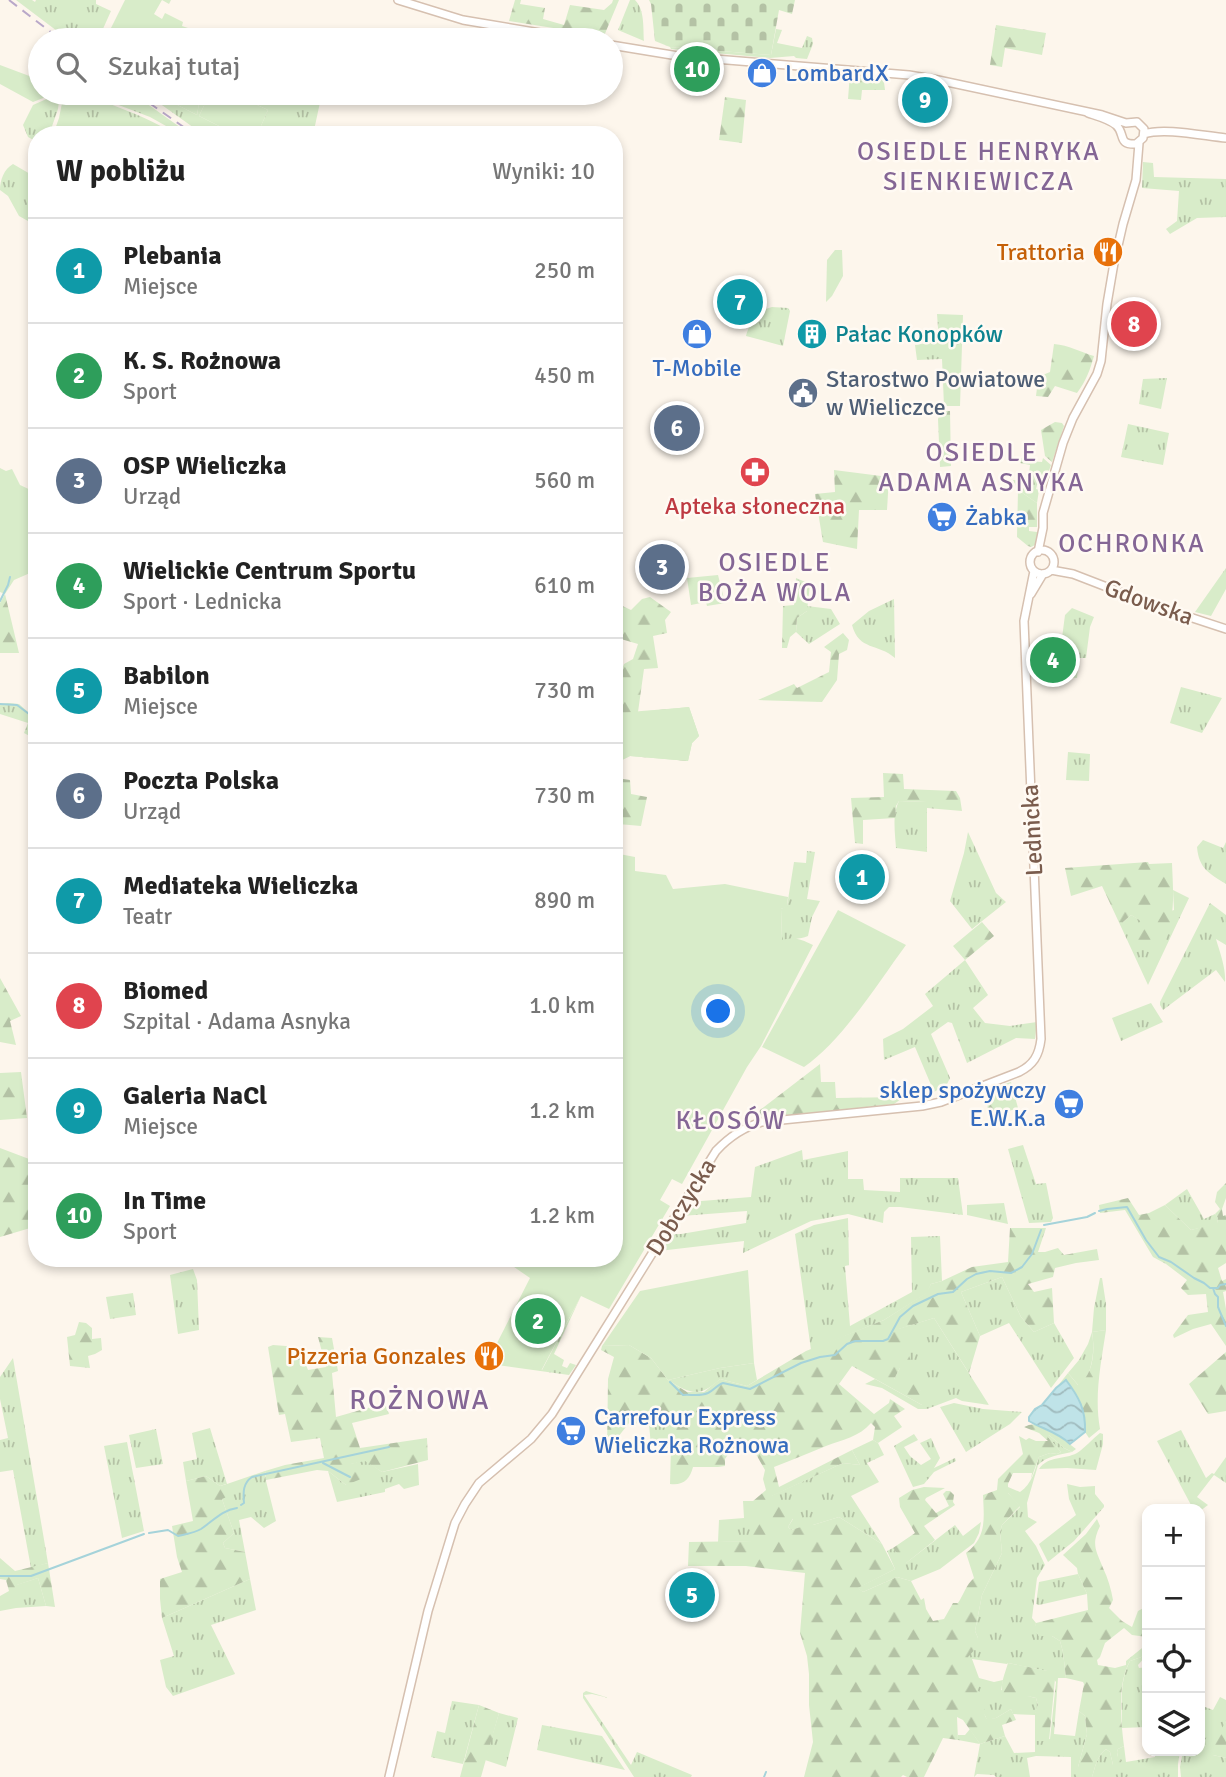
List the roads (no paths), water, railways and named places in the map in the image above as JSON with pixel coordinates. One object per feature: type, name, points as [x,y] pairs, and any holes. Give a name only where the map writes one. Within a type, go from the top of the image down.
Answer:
[{"type":"main road","points":[[398,0],[463,20],[511,28]]},
{"type":"main road","points":[[623,47],[678,56],[913,76],[1108,116],[1126,123]]},
{"type":"main road","points":[[1088,113],[1115,124],[1122,139],[1134,144]]},
{"type":"main road","points":[[1120,131],[1126,123],[1133,121],[1143,130],[1164,128],[1226,138]]},
{"type":"main road","points":[[1038,552],[1047,552],[1052,556],[1049,569],[1034,571],[1031,561],[1038,552],[1046,500],[1065,436],[1099,368],[1114,263],[1137,172],[1134,144],[1143,130]]},
{"type":"main road","points":[[1043,524],[1047,552]]},
{"type":"main road","name":"Lednicka","points":[[1029,598],[1049,569]]},
{"type":"main road","name":"Gdowska","points":[[1049,569],[1073,574],[1226,629]]},
{"type":"main road","name":"Lednicka","points":[[1033,1062],[1041,1040],[1024,618],[1034,571]]},
{"type":"main road","name":"Dobczycka","points":[[390,1777],[428,1611],[455,1523],[479,1483],[544,1425],[716,1151],[733,1135],[750,1126],[769,1121],[933,1104],[1008,1077],[1033,1062]]},
{"type":"water","points":[[1066,1380],[1081,1404],[1085,1424],[1085,1432],[1070,1444],[1029,1421],[1035,1409]]},
{"type":"waterway","points":[[0,601],[10,577]]},
{"type":"waterway","points":[[0,704],[17,705],[28,713]]},
{"type":"waterway","points":[[1099,1211],[1127,1207],[1159,1257],[1210,1288],[1226,1284]]},
{"type":"waterway","points":[[1044,1225],[1095,1213]]},
{"type":"waterway","points":[[670,1382],[683,1395],[705,1394],[723,1383],[750,1389],[801,1363],[835,1355],[847,1344],[855,1341],[888,1339],[900,1317],[913,1306],[938,1294],[953,1292],[976,1274],[990,1271],[1011,1273],[1022,1267],[1032,1254],[1041,1230]]},
{"type":"waterway","points":[[1213,1288],[1226,1326]]},
{"type":"waterway","points":[[241,1505],[244,1503],[245,1485],[252,1477],[389,1447]]},
{"type":"waterway","points":[[323,1463],[350,1477]]},
{"type":"waterway","points":[[149,1533],[168,1530],[178,1536],[193,1532],[222,1513],[237,1508]]},
{"type":"waterway","points":[[0,1576],[31,1576],[144,1534]]},
{"type":"waterway","points":[[764,1777],[766,1772]]},
{"type":"railway","points":[[9,0],[45,28]]},
{"type":"railway","points":[[152,105],[182,126]]},
{"type":"place","name":"In Time","points":[[697,69]]},
{"type":"place","name":"LombardX","points":[[762,73]]},
{"type":"place","name":"Galeria NaCl","points":[[925,100]]},
{"type":"place","name":"Trattoria","points":[[1108,252]]},
{"type":"place","name":"Mediateka Wieliczka","points":[[740,302]]},
{"type":"place","name":"Biomed","points":[[1134,324]]},
{"type":"place","name":"T-Mobile","points":[[697,334]]},
{"type":"place","name":"Pałac Konopków","points":[[812,334]]},
{"type":"place","name":"Starostwo Powiatowe w Wieliczce","points":[[803,393]]},
{"type":"place","name":"Poczta Polska","points":[[677,428]]},
{"type":"place","name":"Apteka słoneczna","points":[[755,472]]},
{"type":"place","name":"Żabka","points":[[942,517]]},
{"type":"place","name":"OSP Wieliczka","points":[[662,567]]},
{"type":"place","name":"Wielickie Centrum Sportu","points":[[1053,660]]},
{"type":"place","name":"Plebania","points":[[862,877]]},
{"type":"place","name":"sklep spożywczy E.W.K.a","points":[[1069,1104]]},
{"type":"place","name":"K. S. Rożnowa","points":[[538,1321]]},
{"type":"place","name":"Pizzeria Gonzales","points":[[489,1356]]},
{"type":"place","name":"Carrefour Express Wieliczka Rożnowa","points":[[571,1431]]},
{"type":"place","name":"Babilon","points":[[692,1595]]},
{"type":"district","name":"OSIEDLE HENRYKA SIENKIEWICZA","points":[[979,167]]},
{"type":"district","name":"OSIEDLE ADAMA ASNYKA","points":[[982,468]]},
{"type":"district","name":"OCHRONKA","points":[[1132,544]]},
{"type":"district","name":"OSIEDLE BOŻA WOLA","points":[[775,578]]},
{"type":"district","name":"KŁOSÓW","points":[[731,1121]]},
{"type":"district","name":"ROŻNOWA","points":[[420,1400]]}]
